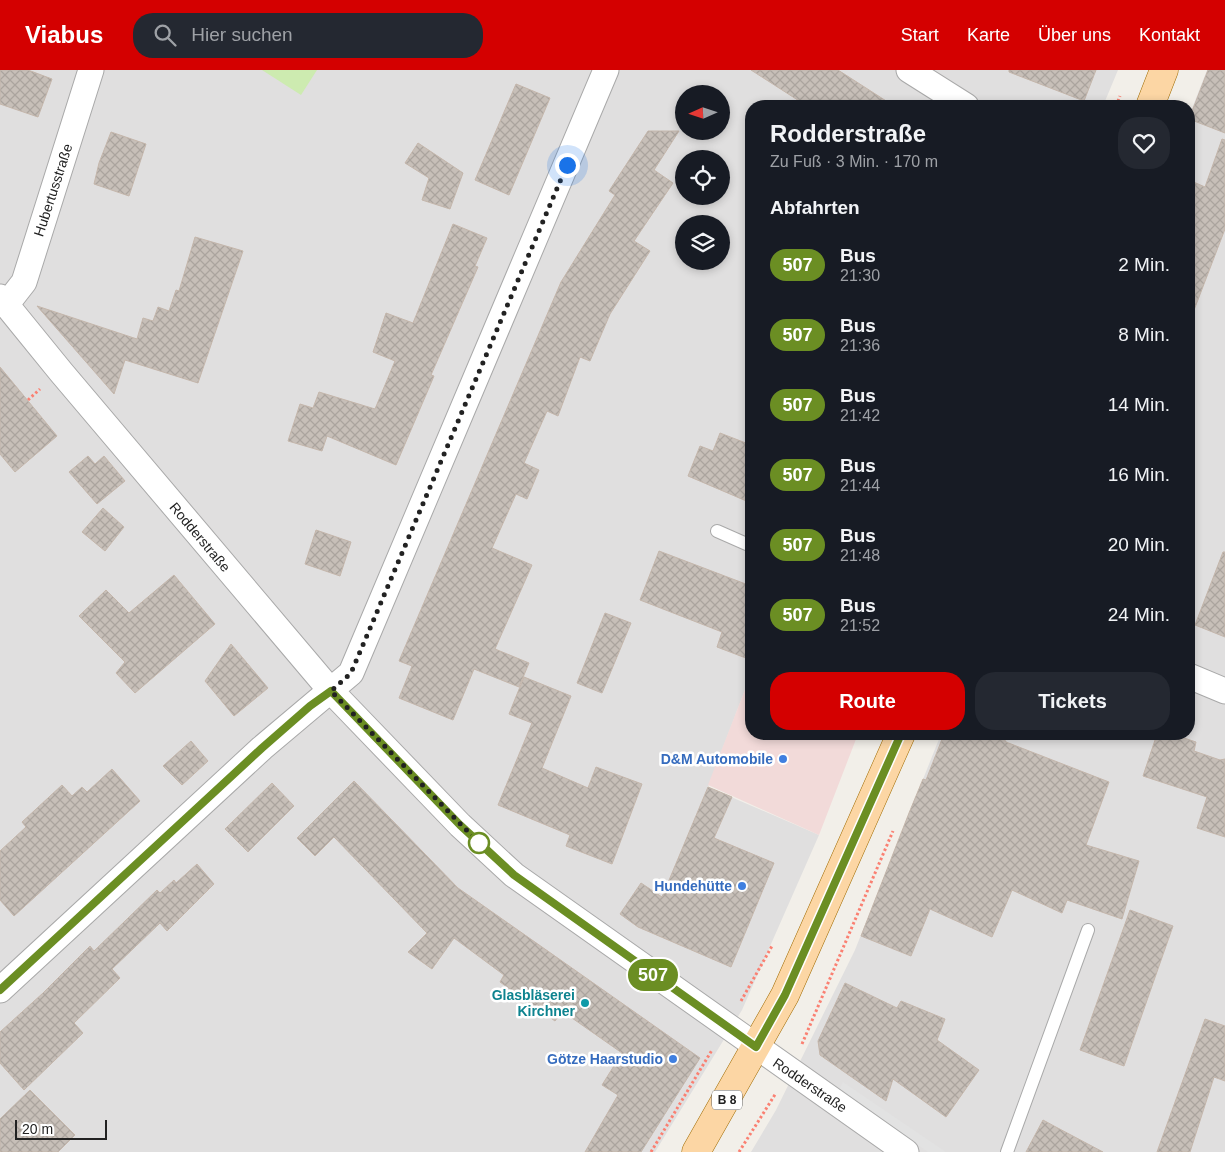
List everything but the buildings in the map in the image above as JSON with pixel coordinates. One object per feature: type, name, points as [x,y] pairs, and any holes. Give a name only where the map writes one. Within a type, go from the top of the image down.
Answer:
[{"type":"main road","points":[[1152,100],[1164,70]]},
{"type":"main road","name":"B 8","points":[[696,1152],[785,995],[898,740]]},
{"type":"street","name":"Hubertusstraße","points":[[3,301],[24,282],[92,70]]},
{"type":"street","points":[[0,990],[262,748],[351,673],[606,70]]},
{"type":"street","points":[[909,70],[956,100]]},
{"type":"street","name":"Rodderstraße","points":[[3,301],[60,372],[331,691],[460,825],[514,875],[790,1072],[906,1152]]},
{"type":"street","points":[[1195,678],[1225,691]]},
{"type":"lane","points":[[717,531],[745,543]]},
{"type":"lane","points":[[1007,1152],[1088,930]]},
{"type":"path","points":[[739,1152],[790,1072],[896,825]]},
{"type":"path","points":[[652,1152],[774,943]]},
{"type":"shaded area","points":[[0,70],[1118,70],[1106,100],[745,100],[745,690],[708,787],[819,835],[742,1010],[655,1152],[0,1152]]},
{"type":"shaded area","points":[[1207,70],[1225,70],[1225,1152],[751,1152],[776,1110],[855,950],[939,740],[1195,740],[1195,101]]},
{"type":"shaded area","name":"D&M Automobile","points":[[745,689],[745,740],[856,740],[819,835],[708,785]]},
{"type":"shaded area","points":[[843,1082],[946,1152],[928,1152],[838,1091]]},
{"type":"green space","points":[[262,70],[317,70],[301,95]]},
{"type":"bus line","name":"507","points":[[0,990],[262,748],[310,706],[331,691],[460,825],[514,875],[756,1047],[785,995],[899,740]]},
{"type":"place","name":"D&M Automobile","points":[[783,759]]},
{"type":"place","name":"Hundehütte","points":[[742,886]]},
{"type":"place","name":"Glasbläserei Kirchner","points":[[585,1003]]},
{"type":"place","name":"Götze Haarstudio","points":[[673,1059]]},
{"type":"route","points":[[479,843],[331,691],[351,673],[567,165]]}]
